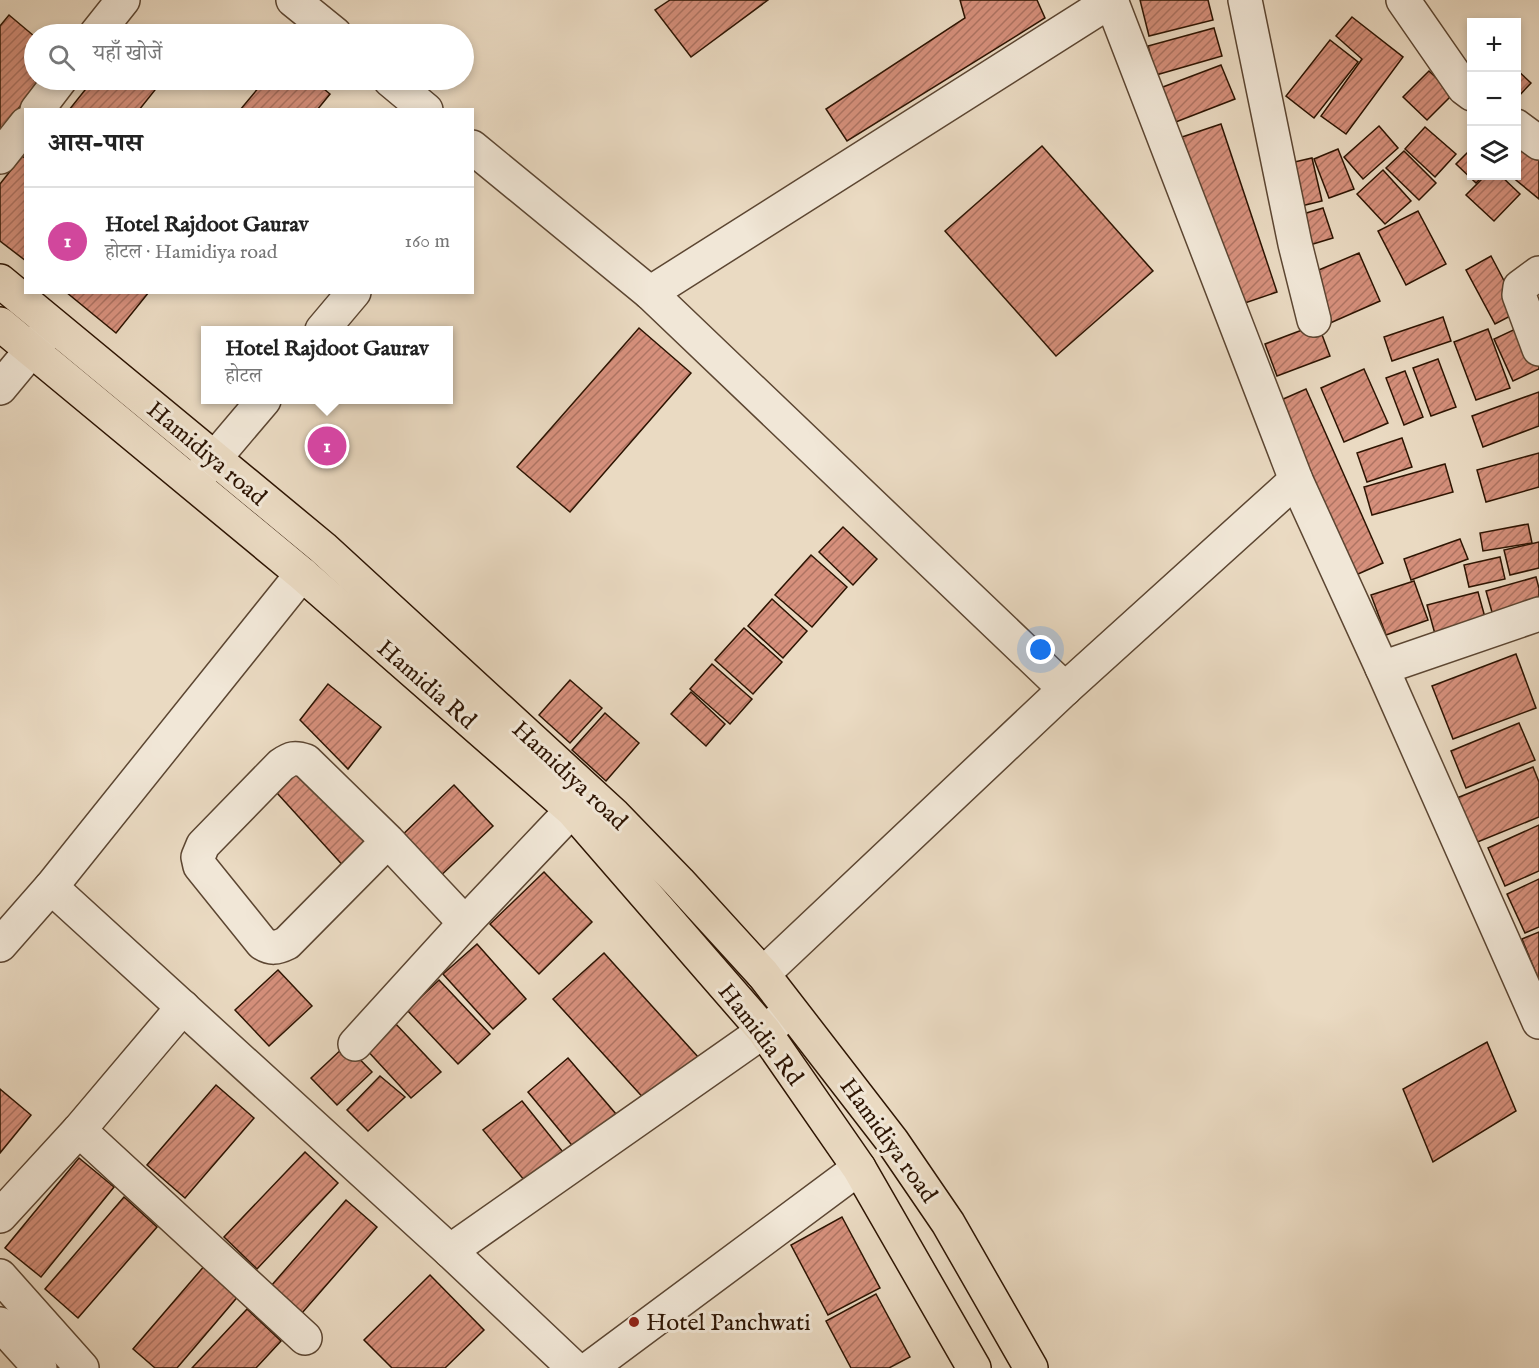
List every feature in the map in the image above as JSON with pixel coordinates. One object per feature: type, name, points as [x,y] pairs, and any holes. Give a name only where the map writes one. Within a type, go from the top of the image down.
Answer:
[{"type":"main road","name":"Hamidiya road","points":[[0,280],[323,548],[614,816],[679,882],[763,974],[892,1141],[942,1214],[1031,1368]]},
{"type":"main road","name":"Hamidia Rd","points":[[0,324],[302,574],[572,810],[764,1031],[859,1168],[974,1368]]},
{"type":"street","points":[[104,24],[123,0]]},
{"type":"street","points":[[293,0],[323,24]]},
{"type":"street","points":[[650,292],[1111,0],[1296,480],[1539,1022]]},
{"type":"street","points":[[1245,0],[1295,244],[1314,320]]},
{"type":"street","points":[[1403,0],[1467,90]]},
{"type":"street","points":[[39,108],[52,90]]},
{"type":"street","points":[[402,90],[424,108]]},
{"type":"street","points":[[0,157],[24,127]]},
{"type":"street","points":[[1521,130],[1539,143]]},
{"type":"street","points":[[474,151],[650,292],[1065,689]]},
{"type":"street","points":[[1539,273],[1521,287],[1519,295],[1539,349]]},
{"type":"street","points":[[325,326],[352,294]]},
{"type":"street","points":[[0,388],[52,325]]},
{"type":"street","points":[[192,483],[260,404]]},
{"type":"street","points":[[763,974],[1065,689],[1296,480]]},
{"type":"street","points":[[0,945],[51,887],[302,574]]},
{"type":"street","points":[[1382,668],[1539,614]]},
{"type":"street","points":[[388,841],[287,943],[277,948],[268,947],[262,943],[200,866],[198,857],[204,845],[281,765],[296,758],[306,761],[388,841],[465,923]]},
{"type":"street","points":[[355,1044],[572,810]]},
{"type":"street","points":[[51,887],[450,1251],[574,1368]]},
{"type":"street","points":[[0,1216],[79,1130],[183,1007]]},
{"type":"street","points":[[450,1251],[792,1012]]},
{"type":"street","points":[[79,1130],[305,1338]]},
{"type":"street","points":[[590,1368],[859,1168]]},
{"type":"street","points":[[0,1276],[82,1368]]},
{"type":"street","points":[[0,1324],[40,1368]]},
{"type":"building","points":[[670,0],[768,0],[691,57],[655,10]]},
{"type":"building","points":[[960,0],[1037,0],[1045,18],[847,141],[826,109],[965,18]]},
{"type":"building","points":[[1140,0],[1208,0],[1213,20],[1149,36]]},
{"type":"building","points":[[9,15],[24,28],[24,90],[34,90],[0,131],[0,26]]},
{"type":"building","points":[[1352,17],[1403,57],[1346,134],[1321,116],[1362,59],[1336,36]]},
{"type":"building","points":[[1214,28],[1222,56],[1156,75],[1148,46]]},
{"type":"building","points":[[1330,40],[1358,62],[1314,118],[1286,96]]},
{"type":"building","points":[[1221,65],[1235,99],[1168,125],[1155,90]]},
{"type":"building","points":[[1429,71],[1453,94],[1427,120],[1403,97]]},
{"type":"building","points":[[1521,74],[1531,83],[1521,94]]},
{"type":"building","points":[[85,90],[155,90],[141,108],[71,108]]},
{"type":"building","points":[[257,90],[325,90],[330,94],[319,108],[242,108]]},
{"type":"building","points":[[1221,124],[1277,292],[1236,306],[1179,138]]},
{"type":"building","points":[[1379,126],[1398,148],[1363,179],[1344,157]]},
{"type":"building","points":[[1425,127],[1456,154],[1435,177],[1405,149]]},
{"type":"building","points":[[1042,146],[1153,271],[1056,356],[945,231]]},
{"type":"building","points":[[1521,146],[1539,154],[1539,199],[1516,180],[1521,180]]},
{"type":"building","points":[[1338,149],[1354,189],[1329,198],[1314,159]]},
{"type":"building","points":[[1404,151],[1436,183],[1419,200],[1386,168]]},
{"type":"building","points":[[1467,153],[1467,174],[1456,164]]},
{"type":"building","points":[[22,156],[24,158],[24,259],[0,241],[0,184]]},
{"type":"building","points":[[1312,158],[1322,201],[1301,206],[1290,163]]},
{"type":"building","points":[[1383,170],[1411,201],[1385,224],[1357,194]]},
{"type":"building","points":[[1481,180],[1505,180],[1520,194],[1494,221],[1466,195]]},
{"type":"building","points":[[1323,208],[1333,238],[1303,247],[1293,217]]},
{"type":"building","points":[[1418,211],[1446,264],[1406,285],[1378,231]]},
{"type":"building","points":[[1359,253],[1380,301],[1328,324],[1307,275]]},
{"type":"building","points":[[1491,256],[1520,311],[1495,324],[1466,270]]},
{"type":"building","points":[[68,294],[147,294],[116,333]]},
{"type":"building","points":[[1443,317],[1451,341],[1392,361],[1384,337]]},
{"type":"building","points":[[1318,324],[1330,356],[1277,376],[1265,344]]},
{"type":"building","points":[[1522,326],[1539,364],[1539,369],[1513,381],[1494,339]]},
{"type":"building","points":[[639,328],[691,373],[570,512],[517,467]]},
{"type":"building","points":[[1488,329],[1510,388],[1476,400],[1454,342]]},
{"type":"building","points":[[1438,359],[1456,407],[1431,416],[1413,368]]},
{"type":"building","points":[[1364,369],[1388,423],[1344,442],[1321,388]]},
{"type":"building","points":[[1405,371],[1423,417],[1404,425],[1386,378]]},
{"type":"building","points":[[1306,389],[1383,563],[1349,578],[1272,404]]},
{"type":"building","points":[[1539,392],[1539,426],[1483,447],[1472,416]]},
{"type":"building","points":[[1402,438],[1412,467],[1367,482],[1357,453]]},
{"type":"building","points":[[1539,453],[1539,487],[1486,502],[1477,470]]},
{"type":"building","points":[[1445,464],[1453,492],[1372,515],[1364,487]]},
{"type":"building","points":[[1528,524],[1532,543],[1483,551],[1480,533]]},
{"type":"building","points":[[843,527],[877,559],[853,585],[819,552]]},
{"type":"building","points":[[1460,539],[1468,559],[1411,580],[1404,559]]},
{"type":"building","points":[[1539,542],[1539,568],[1510,575],[1504,550]]},
{"type":"building","points":[[811,555],[847,587],[812,627],[775,595]]},
{"type":"building","points":[[1500,557],[1505,579],[1469,587],[1464,565]]},
{"type":"building","points":[[1536,577],[1539,588],[1539,606],[1494,619],[1486,591]]},
{"type":"building","points":[[1414,581],[1428,620],[1386,635],[1371,595]]},
{"type":"building","points":[[1478,592],[1486,621],[1435,634],[1427,605]]},
{"type":"building","points":[[772,599],[807,631],[783,658],[748,626]]},
{"type":"building","points":[[744,628],[782,662],[753,694],[715,660]]},
{"type":"building","points":[[1516,654],[1536,708],[1453,739],[1432,686]]},
{"type":"building","points":[[712,664],[752,699],[730,724],[690,689]]},
{"type":"building","points":[[570,680],[602,708],[570,743],[539,715]]},
{"type":"building","points":[[328,684],[381,727],[348,769],[300,720]]},
{"type":"building","points":[[691,692],[725,724],[706,746],[671,714]]},
{"type":"building","points":[[605,713],[639,743],[606,781],[572,750]]},
{"type":"building","points":[[1519,723],[1535,760],[1466,788],[1451,751]]},
{"type":"building","points":[[1533,767],[1539,782],[1539,817],[1475,843],[1457,798]]},
{"type":"building","points":[[299,769],[372,843],[347,870],[277,793]]},
{"type":"building","points":[[454,785],[493,826],[433,883],[394,843]]},
{"type":"building","points":[[1539,825],[1539,871],[1505,886],[1488,848]]},
{"type":"building","points":[[544,872],[592,922],[539,974],[490,924]]},
{"type":"building","points":[[1539,879],[1539,927],[1525,933],[1507,894]]},
{"type":"building","points":[[1539,932],[1539,981],[1522,939]]},
{"type":"building","points":[[477,944],[526,999],[493,1029],[443,974]]},
{"type":"building","points":[[604,953],[699,1058],[648,1103],[553,999]]},
{"type":"building","points":[[278,970],[312,1006],[269,1046],[235,1010]]},
{"type":"building","points":[[439,980],[490,1034],[458,1064],[407,1010]]},
{"type":"building","points":[[394,1022],[441,1072],[411,1098],[365,1048]]},
{"type":"building","points":[[1487,1042],[1516,1111],[1433,1162],[1403,1089]]},
{"type":"building","points":[[346,1045],[372,1072],[337,1105],[311,1078]]},
{"type":"building","points":[[568,1058],[616,1114],[575,1149],[528,1092]]},
{"type":"building","points":[[380,1076],[405,1097],[368,1131],[347,1110]]},
{"type":"building","points":[[216,1085],[254,1118],[185,1198],[147,1165]]},
{"type":"building","points":[[0,1089],[31,1115],[0,1153]]},
{"type":"building","points":[[522,1101],[567,1157],[529,1186],[483,1130]]},
{"type":"building","points":[[305,1152],[338,1183],[257,1269],[224,1237]]},
{"type":"building","points":[[79,1158],[114,1187],[41,1277],[5,1248]]},
{"type":"building","points":[[124,1197],[157,1227],[78,1318],[45,1289]]},
{"type":"building","points":[[346,1200],[377,1227],[302,1313],[271,1286]]},
{"type":"building","points":[[842,1217],[880,1288],[828,1315],[791,1245]]},
{"type":"building","points":[[206,1264],[240,1294],[177,1368],[155,1368],[133,1349]]},
{"type":"building","points":[[430,1275],[484,1330],[445,1368],[392,1368],[364,1340]]},
{"type":"building","points":[[876,1294],[910,1357],[889,1368],[851,1368],[826,1321]]},
{"type":"building","points":[[247,1309],[281,1341],[256,1368],[192,1368]]},
{"type":"place","name":"Hotel Rajdoot Gaurav","points":[[327,446]]},
{"type":"place","name":"Hotel Panchwati","points":[[634,1322]]}]
